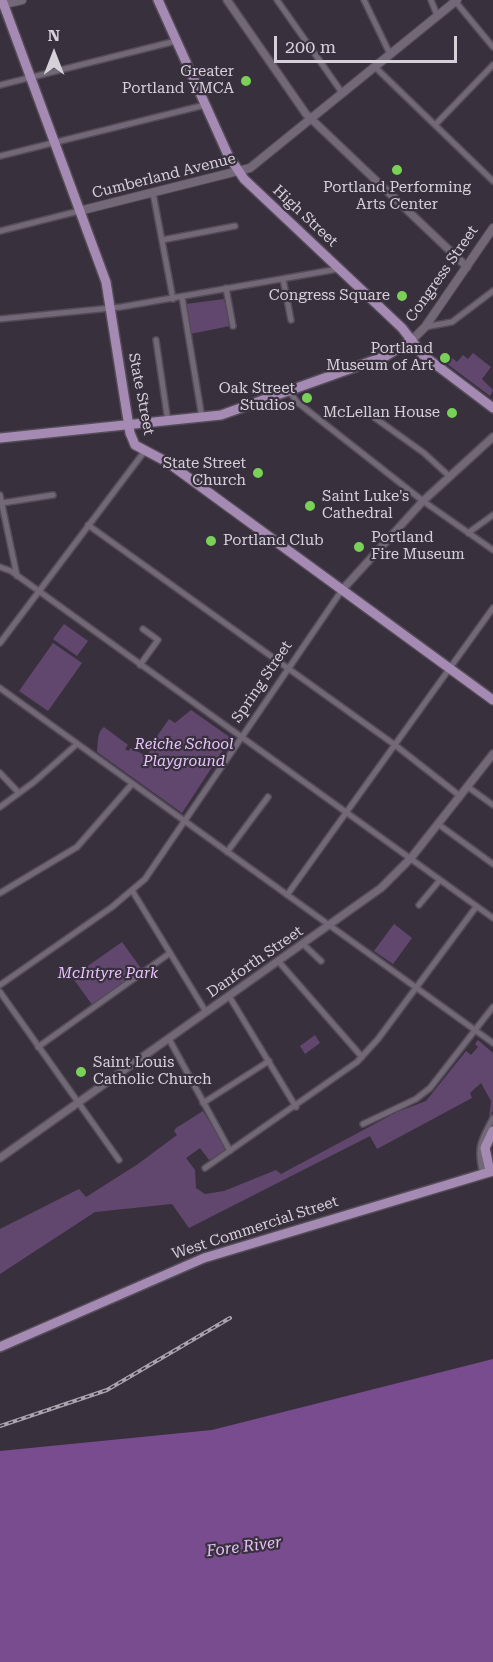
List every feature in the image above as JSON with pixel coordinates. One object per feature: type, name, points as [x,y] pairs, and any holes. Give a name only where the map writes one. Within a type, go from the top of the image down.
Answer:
[{"type":"main road","points":[[2,3],[22,0]]},
{"type":"main road","name":"High Street","points":[[158,0],[238,172],[340,268],[412,340],[423,355],[493,408]]},
{"type":"main road","name":"Cumberland Avenue","points":[[79,211],[250,168],[456,1]]},
{"type":"main road","name":"State Street","points":[[2,3],[106,282],[129,426],[135,445],[144,452],[167,462],[493,700]]},
{"type":"main road","name":"Congress Street","points":[[0,438],[168,422],[231,412],[386,356],[412,340],[425,327],[493,228]]},
{"type":"main road","points":[[489,1172],[484,1148],[493,1131]]},
{"type":"main road","name":"West Commercial Street","points":[[0,1347],[204,1258],[489,1172]]},
{"type":"street","points":[[227,0],[311,120],[467,267]]},
{"type":"street","points":[[277,0],[343,94]]},
{"type":"street","points":[[364,0],[390,54]]},
{"type":"street","points":[[431,0],[437,15]]},
{"type":"street","points":[[456,1],[493,47]]},
{"type":"street","points":[[0,85],[176,41]]},
{"type":"street","points":[[435,125],[493,65]]},
{"type":"street","points":[[375,68],[493,181]]},
{"type":"street","points":[[0,156],[205,105]]},
{"type":"street","points":[[153,193],[173,299]]},
{"type":"street","name":"Cumberland Avenue","points":[[0,231],[79,211]]},
{"type":"street","points":[[162,240],[235,226]]},
{"type":"street","points":[[0,319],[111,309],[340,268]]},
{"type":"street","points":[[283,279],[291,320]]},
{"type":"street","points":[[226,288],[233,326]]},
{"type":"street","points":[[425,327],[452,322],[493,291]]},
{"type":"street","points":[[182,297],[202,418]]},
{"type":"street","points":[[156,340],[168,422]]},
{"type":"street","points":[[289,391],[297,402],[423,501],[493,550]]},
{"type":"street","points":[[375,418],[424,453],[449,476]]},
{"type":"street","name":"Spring Street","points":[[0,985],[133,892],[153,869],[342,590],[423,501],[493,437]]},
{"type":"street","points":[[0,643],[144,452]]},
{"type":"street","points":[[0,495],[17,576]]},
{"type":"street","points":[[2,503],[53,495]]},
{"type":"street","points":[[468,533],[493,514]]},
{"type":"street","points":[[88,525],[395,745],[460,796]]},
{"type":"street","points":[[0,567],[17,576],[242,736],[493,918]]},
{"type":"street","points":[[288,895],[493,608]]},
{"type":"street","points":[[140,665],[158,640],[143,629]]},
{"type":"street","points":[[0,688],[493,1043]]},
{"type":"street","points":[[0,807],[77,744]]},
{"type":"street","name":"Danforth Street","points":[[0,1158],[331,926],[381,888],[411,858],[493,754]]},
{"type":"street","points":[[0,773],[19,793]]},
{"type":"street","points":[[0,893],[76,847],[132,784]]},
{"type":"street","points":[[468,787],[493,805]]},
{"type":"street","points":[[227,852],[268,797]]},
{"type":"street","points":[[438,824],[493,864]]},
{"type":"street","points":[[420,905],[440,880]]},
{"type":"street","points":[[133,892],[206,1012]]},
{"type":"street","points":[[205,1168],[296,1107],[362,1057],[476,907]]},
{"type":"street","points":[[303,944],[321,961]]},
{"type":"street","points":[[38,1047],[170,953]]},
{"type":"street","points":[[279,962],[362,1057]]},
{"type":"street","points":[[0,992],[119,1160]]},
{"type":"street","points":[[229,996],[296,1107]]},
{"type":"street","points":[[363,1124],[416,1099],[430,1088],[493,1007]]},
{"type":"street","points":[[169,1039],[230,1151]]},
{"type":"street","points":[[203,1103],[269,1061]]},
{"type":"street","points":[[489,1172],[478,1156],[479,1146],[493,1118]]},
{"type":"green space","points":[[224,299],[230,326],[190,334],[186,304]]},
{"type":"green space","points":[[473,353],[491,367],[482,379],[493,390],[490,396],[446,363],[451,357],[457,362],[463,355],[468,359]]},
{"type":"green space","points":[[64,624],[88,641],[77,656],[53,639]]},
{"type":"green space","points":[[53,643],[82,663],[48,711],[19,691]]},
{"type":"green space","name":"Reiche School Playground","points":[[191,710],[231,738],[182,813],[97,752],[100,731],[104,727],[128,745],[125,749],[128,751],[131,748],[146,756],[150,751],[148,749],[169,719],[175,723]]},
{"type":"green space","points":[[394,924],[412,938],[393,964],[374,951]]},
{"type":"green space","name":"McIntyre Park","points":[[122,942],[143,971],[93,1006],[72,977]]},
{"type":"green space","points":[[315,1035],[320,1043],[305,1054],[300,1046]]},
{"type":"green space","points":[[478,1040],[493,1053],[493,1111],[489,1118],[491,1101],[481,1083],[470,1093],[472,1098],[377,1149],[370,1136],[189,1228],[172,1204],[95,1212],[0,1274],[0,1229],[79,1189],[86,1197],[138,1164],[177,1135],[174,1131],[176,1128],[203,1111],[227,1150],[209,1160],[200,1148],[186,1158],[195,1170],[196,1188],[205,1194],[224,1191],[276,1170],[281,1174],[397,1112],[426,1101],[466,1051],[471,1055],[478,1047],[475,1044]]},
{"type":"water","name":"Fore River","points":[[493,1359],[493,1662],[0,1662],[0,1451],[212,1430]]},
{"type":"railway","points":[[0,1426],[107,1390],[230,1318]]},
{"type":"place","name":"Greater Portland YMCA","points":[[246,81]]},
{"type":"place","name":"Portland Performing Arts Center","points":[[397,170]]},
{"type":"place","name":"Congress Square","points":[[402,296]]},
{"type":"place","name":"Portland Museum of Art","points":[[445,358]]},
{"type":"place","name":"Oak Street Studios","points":[[307,398]]},
{"type":"place","name":"McLellan House","points":[[452,413]]},
{"type":"place","name":"State Street Church","points":[[258,473]]},
{"type":"place","name":"Saint Luke's Cathedral","points":[[310,506]]},
{"type":"place","name":"Portland Club","points":[[211,541]]},
{"type":"place","name":"Portland Fire Museum","points":[[359,547]]},
{"type":"place","name":"Saint Louis Catholic Church","points":[[81,1072]]}]
